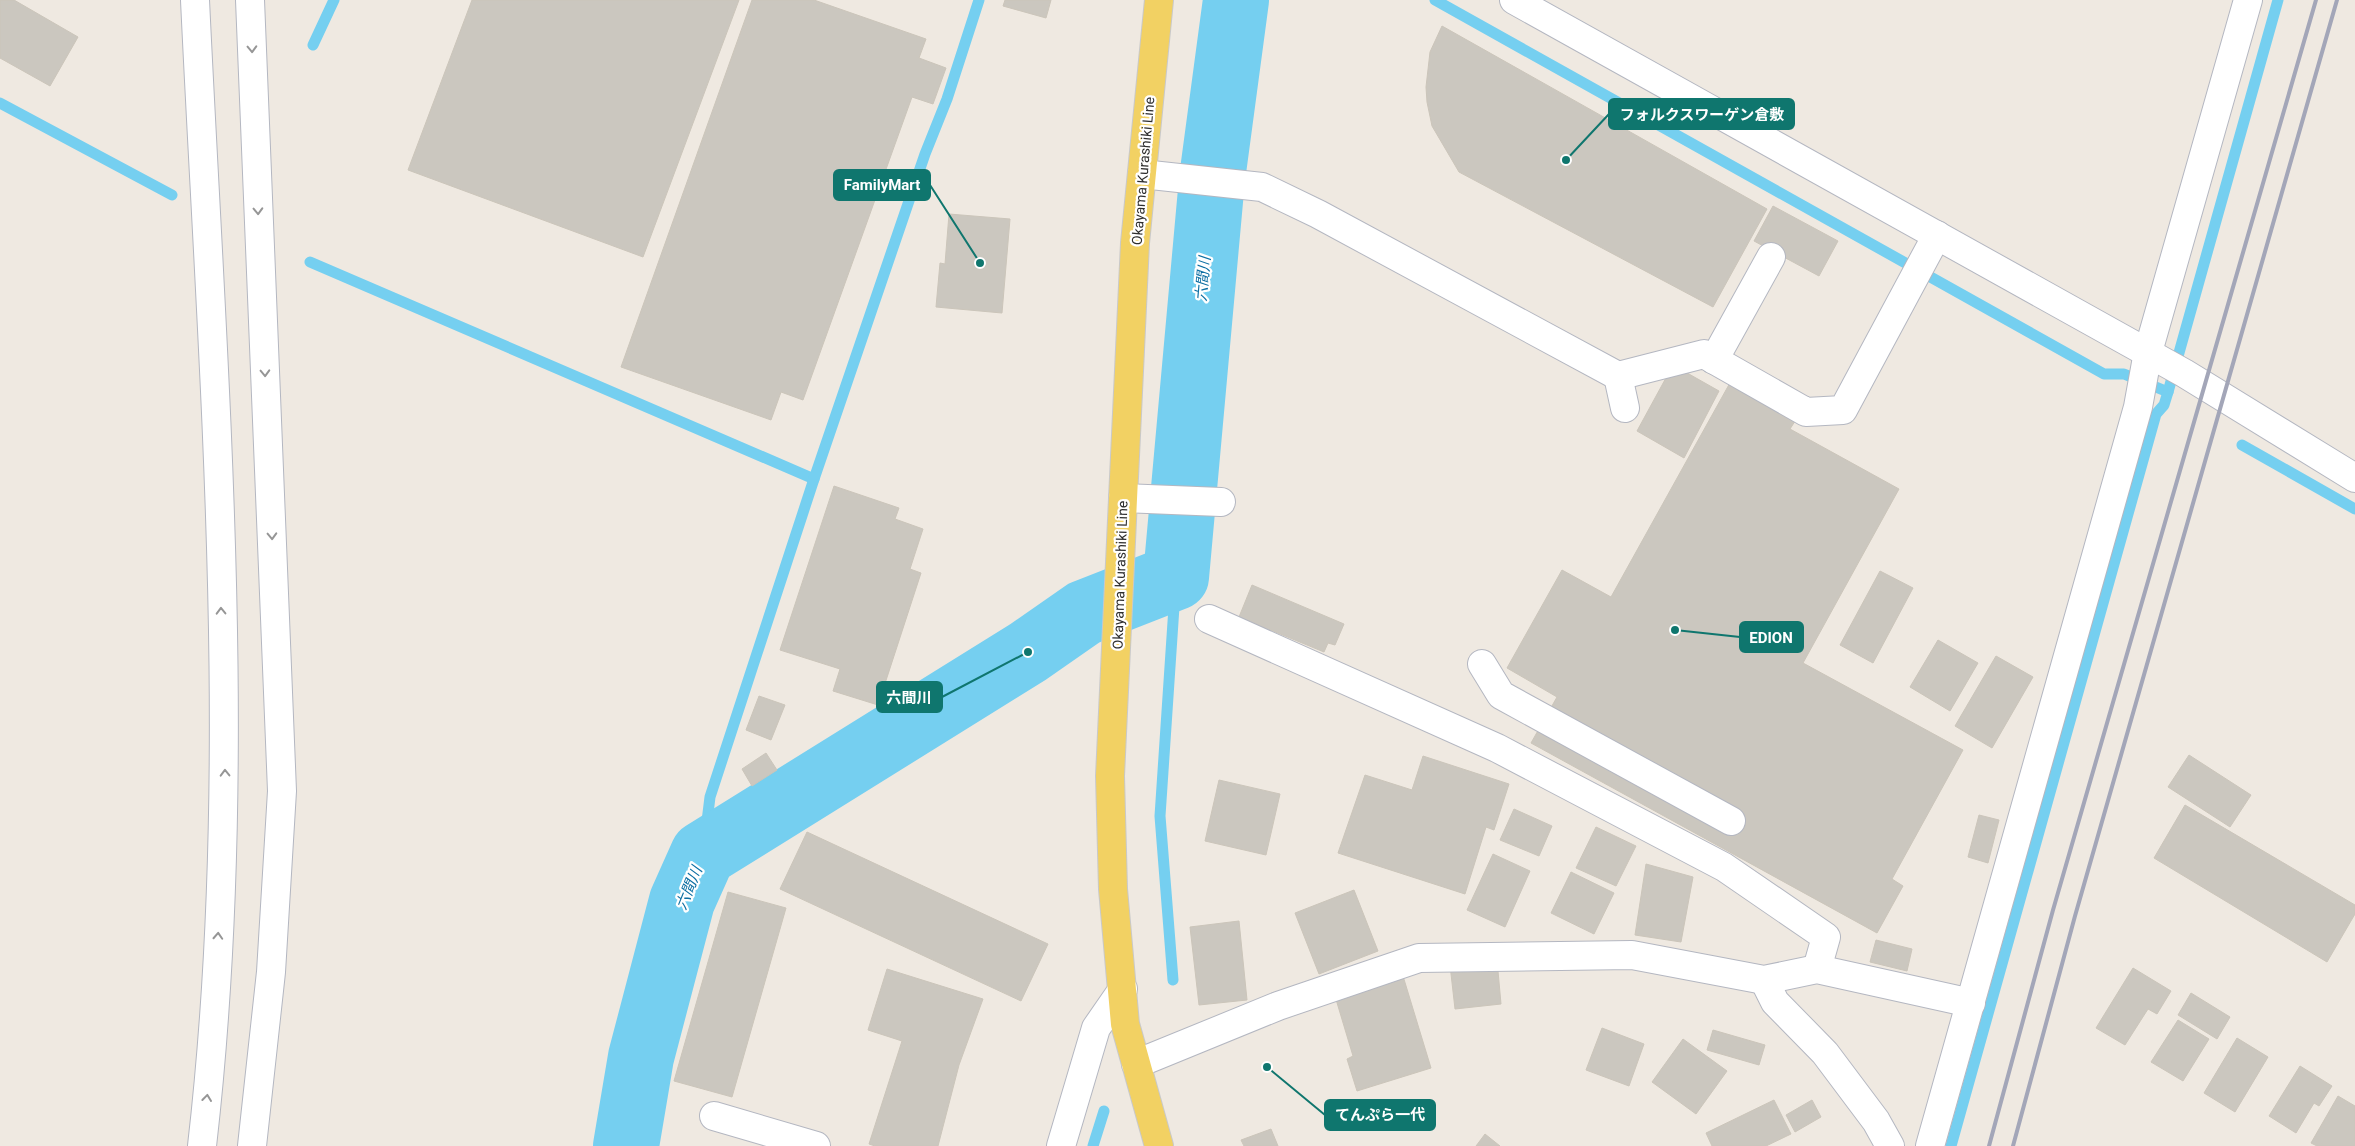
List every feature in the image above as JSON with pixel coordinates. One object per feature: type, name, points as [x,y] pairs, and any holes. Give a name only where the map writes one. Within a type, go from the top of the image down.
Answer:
[{"type":"main road","name":"Okayama Kurashiki Line","points":[[1159,0],[1135,243],[1110,776],[1112,889],[1125,1024],[1159,1146]]},
{"type":"street","points":[[195,0],[220,536],[225,788],[212,1054],[202,1146]]},
{"type":"street","points":[[250,0],[282,791],[271,972],[252,1146]]},
{"type":"street","points":[[1514,0],[1937,235],[2156,370],[2355,478]]},
{"type":"street","points":[[1930,1146],[2156,370],[2248,0]]},
{"type":"street","points":[[1142,174],[1262,187],[1318,214],[1618,376],[1704,354],[1806,412],[1843,410],[1937,235]]},
{"type":"street","points":[[1714,360],[1771,257]]},
{"type":"street","points":[[1618,376],[1625,408]]},
{"type":"street","points":[[1123,498],[1221,502]]},
{"type":"street","points":[[1209,620],[1497,748],[1724,867],[1826,937],[1817,969]]},
{"type":"street","points":[[1482,664],[1502,695],[1731,821]]},
{"type":"street","points":[[1136,1064],[1278,1006],[1419,958],[1632,955],[1764,980],[1817,969],[1971,1003]]},
{"type":"street","points":[[1764,980],[1775,1002],[1825,1053],[1876,1121],[1890,1146]]},
{"type":"street","points":[[1060,1146],[1096,1028],[1122,989]]},
{"type":"street","points":[[714,1116],[816,1146]]},
{"type":"building","points":[[0,0],[14,0],[78,37],[50,86],[0,58]]},
{"type":"building","points":[[472,0],[739,0],[643,257],[408,170]]},
{"type":"building","points":[[752,0],[814,0],[926,39],[919,58],[946,68],[933,104],[912,97],[803,400],[781,392],[771,420],[621,367]]},
{"type":"building","points":[[1005,0],[1051,0],[1046,18],[1003,6]]},
{"type":"building","points":[[1442,26],[1767,209],[1713,307],[1459,172],[1432,126],[1427,102],[1426,87],[1430,52]]},
{"type":"building","points":[[1773,206],[1838,241],[1819,276],[1754,241]]},
{"type":"building","points":[[949,214],[1010,219],[1002,313],[936,307],[940,263],[945,264]]},
{"type":"building","points":[[1673,365],[1719,391],[1684,458],[1637,431]]},
{"type":"building","points":[[1731,381],[1797,418],[1790,429],[1899,489],[1803,663],[1963,750],[1892,879],[1903,886],[1877,933],[1531,743],[1557,697],[1507,668],[1562,570],[1611,597]]},
{"type":"building","points":[[834,486],[899,508],[895,519],[923,529],[910,569],[921,573],[878,705],[833,691],[840,669],[780,650]]},
{"type":"building","points":[[1880,571],[1913,588],[1873,663],[1840,645]]},
{"type":"building","points":[[1252,585],[1344,624],[1335,645],[1328,643],[1324,652],[1239,617]]},
{"type":"building","points":[[1938,640],[1978,663],[1950,711],[1910,687]]},
{"type":"building","points":[[1996,656],[2033,677],[1992,748],[1955,726]]},
{"type":"building","points":[[759,696],[785,705],[771,740],[746,730]]},
{"type":"building","points":[[766,753],[777,770],[752,786],[742,769]]},
{"type":"building","points":[[2189,755],[2251,795],[2230,827],[2168,787]]},
{"type":"building","points":[[1423,756],[1509,784],[1494,830],[1486,827],[1465,894],[1338,853],[1365,775],[1412,790]]},
{"type":"building","points":[[1219,780],[1280,794],[1266,855],[1205,841]]},
{"type":"building","points":[[2185,805],[2355,905],[2355,914],[2327,962],[2154,858]]},
{"type":"building","points":[[1514,809],[1552,826],[1539,856],[1500,840]]},
{"type":"building","points":[[1979,815],[1999,820],[1988,863],[1968,857]]},
{"type":"building","points":[[1596,827],[1636,846],[1616,886],[1576,868]]},
{"type":"building","points":[[807,832],[1048,944],[1021,1001],[780,889]]},
{"type":"building","points":[[1493,854],[1530,871],[1505,927],[1467,910]]},
{"type":"building","points":[[1646,864],[1693,877],[1681,942],[1635,935]]},
{"type":"building","points":[[1571,872],[1614,893],[1594,934],[1551,913]]},
{"type":"building","points":[[1354,890],[1378,951],[1319,974],[1295,913]]},
{"type":"building","points":[[728,892],[786,908],[732,1097],[674,1081]]},
{"type":"building","points":[[1239,921],[1247,1000],[1199,1005],[1190,927]]},
{"type":"building","points":[[1876,940],[1912,949],[1907,971],[1870,962]]},
{"type":"building","points":[[1497,960],[1501,1004],[1455,1009],[1450,965]]},
{"type":"building","points":[[2133,968],[2171,991],[2157,1014],[2148,1009],[2125,1045],[2096,1028]]},
{"type":"building","points":[[887,969],[983,999],[959,1065],[938,1146],[875,1146],[869,1144],[902,1041],[868,1030]]},
{"type":"building","points":[[1403,976],[1431,1068],[1357,1091],[1347,1059],[1353,1056],[1335,996]]},
{"type":"building","points":[[2191,993],[2230,1017],[2217,1039],[2178,1015]]},
{"type":"building","points":[[2178,1020],[2209,1039],[2183,1081],[2151,1062]]},
{"type":"building","points":[[1602,1028],[1644,1044],[1629,1086],[1586,1070]]},
{"type":"building","points":[[1713,1030],[1765,1045],[1759,1065],[1707,1050]]},
{"type":"building","points":[[2237,1038],[2268,1057],[2235,1112],[2204,1093]]},
{"type":"building","points":[[1683,1039],[1727,1071],[1696,1114],[1652,1082]]},
{"type":"building","points":[[2300,1066],[2332,1086],[2319,1106],[2314,1103],[2296,1133],[2269,1116]]},
{"type":"building","points":[[2338,1096],[2355,1106],[2355,1146],[2317,1146],[2311,1143]]},
{"type":"building","points":[[1774,1100],[1791,1134],[1766,1146],[1712,1146],[1706,1133]]},
{"type":"building","points":[[1812,1100],[1821,1117],[1795,1132],[1786,1115]]},
{"type":"building","points":[[1271,1129],[1278,1146],[1244,1146],[1241,1140]]},
{"type":"building","points":[[1485,1134],[1500,1146],[1476,1146]]},
{"type":"waterway","points":[[313,45],[334,0]]},
{"type":"waterway","points":[[703,854],[710,797],[814,479],[925,154],[947,99],[979,0]]},
{"type":"waterway","name":"六間川","points":[[626,1146],[641,1057],[682,901],[703,854],[1028,652],[1084,613],[1176,577],[1212,179],[1236,0]]},
{"type":"waterway","points":[[1435,0],[2104,374],[2124,374],[2168,392]]},
{"type":"waterway","points":[[1951,1146],[2156,414],[2164,405],[2168,392],[2278,0]]},
{"type":"waterway","points":[[0,103],[172,195]]},
{"type":"waterway","points":[[310,262],[814,479]]},
{"type":"waterway","points":[[2242,445],[2355,509]]},
{"type":"waterway","points":[[1173,980],[1160,816],[1176,577]]},
{"type":"waterway","points":[[1093,1146],[1104,1111]]},
{"type":"railway","points":[[1989,1146],[2053,910],[2316,0]]},
{"type":"railway","points":[[2013,1146],[2075,916],[2337,0]]},
{"type":"place","name":"フォルクスワーゲン倉敷","points":[[1566,160]]},
{"type":"place","name":"FamilyMart","points":[[980,263]]},
{"type":"place","name":"EDION","points":[[1675,630]]},
{"type":"place","name":"六間川","points":[[1028,652]]},
{"type":"place","name":"てんぷら一代","points":[[1267,1067]]}]
